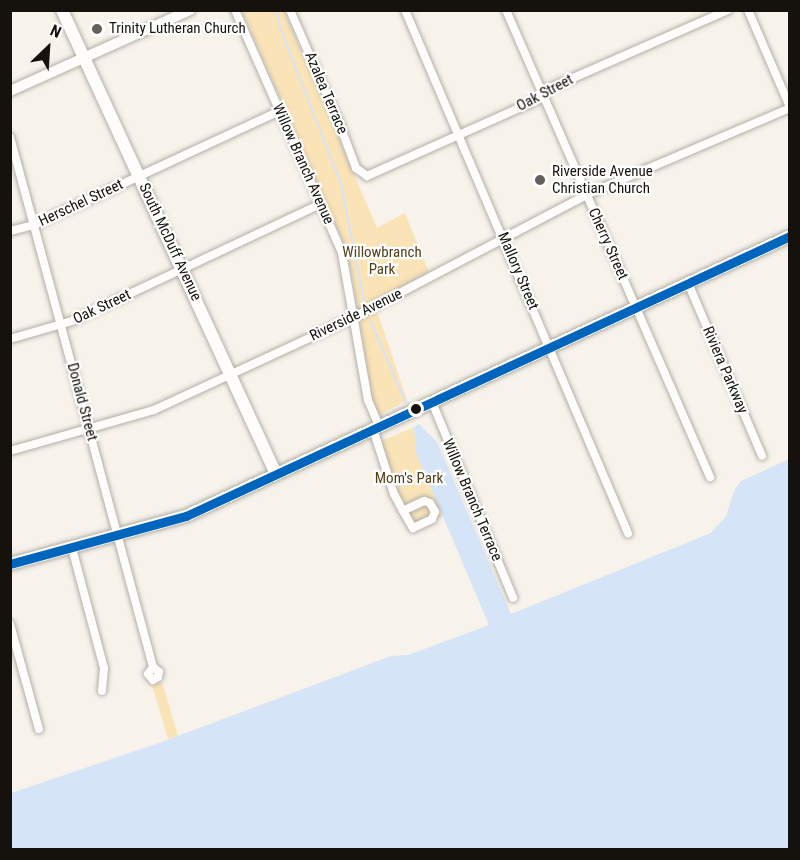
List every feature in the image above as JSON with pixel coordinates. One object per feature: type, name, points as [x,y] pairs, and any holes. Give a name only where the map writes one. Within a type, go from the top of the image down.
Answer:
[{"type":"main road","name":"South McDuff Avenue","points":[[62,10],[276,474]]},
{"type":"main road","points":[[11,563],[186,516],[789,236]]},
{"type":"street","points":[[10,92],[85,60],[190,10]]},
{"type":"street","name":"Willow Branch Avenue","points":[[235,10],[342,253],[368,400],[394,494],[403,511]]},
{"type":"street","name":"Azalea Terrace","points":[[290,10],[340,125],[356,168],[362,174]]},
{"type":"street","name":"Mallory Street","points":[[405,10],[628,533]]},
{"type":"street","name":"Cherry Street","points":[[506,10],[710,477]]},
{"type":"street","name":"Oak Street","points":[[362,174],[373,174],[537,100],[548,89],[728,10]]},
{"type":"street","points":[[748,10],[789,108]]},
{"type":"street","name":"Riverside Avenue","points":[[10,451],[154,410],[354,317],[586,195],[789,108]]},
{"type":"street","name":"Herschel Street","points":[[10,231],[34,225],[280,111]]},
{"type":"street","name":"Donald Street","points":[[10,137],[153,668]]},
{"type":"street","name":"Oak Street","points":[[10,339],[61,325],[321,204]]},
{"type":"street","name":"Riviera Parkway","points":[[688,283],[762,456]]},
{"type":"street","name":"Willow Branch Terrace","points":[[432,402],[513,598]]},
{"type":"street","points":[[72,548],[104,668],[102,691]]},
{"type":"street","points":[[10,624],[39,729]]},
{"type":"green space","name":"Willowbranch Park","points":[[242,11],[284,11],[377,228],[405,213],[429,272],[358,309],[347,250]]},
{"type":"green space","name":"Willowbranch Park","points":[[376,308],[407,400],[378,416],[372,398],[359,317]]},
{"type":"green space","name":"Mom's Park","points":[[414,427],[416,453],[443,516],[417,530],[394,484],[381,441]]},
{"type":"green space","points":[[162,682],[178,736],[168,739],[152,685]]},
{"type":"water","points":[[419,424],[437,442],[511,614],[711,533],[726,516],[735,489],[741,481],[789,459],[789,849],[11,849],[11,793],[159,743],[391,656],[408,655],[489,625],[416,453],[414,427]]},
{"type":"waterway","points":[[276,10],[280,28],[341,184],[364,301]]},
{"type":"waterway","points":[[371,322],[406,403]]},
{"type":"transit line","points":[[10,564],[186,516],[790,236]]},
{"type":"place","name":"Trinity Lutheran Church","points":[[97,29]]},
{"type":"place","name":"Riverside Avenue Christian Church","points":[[540,180]]}]
